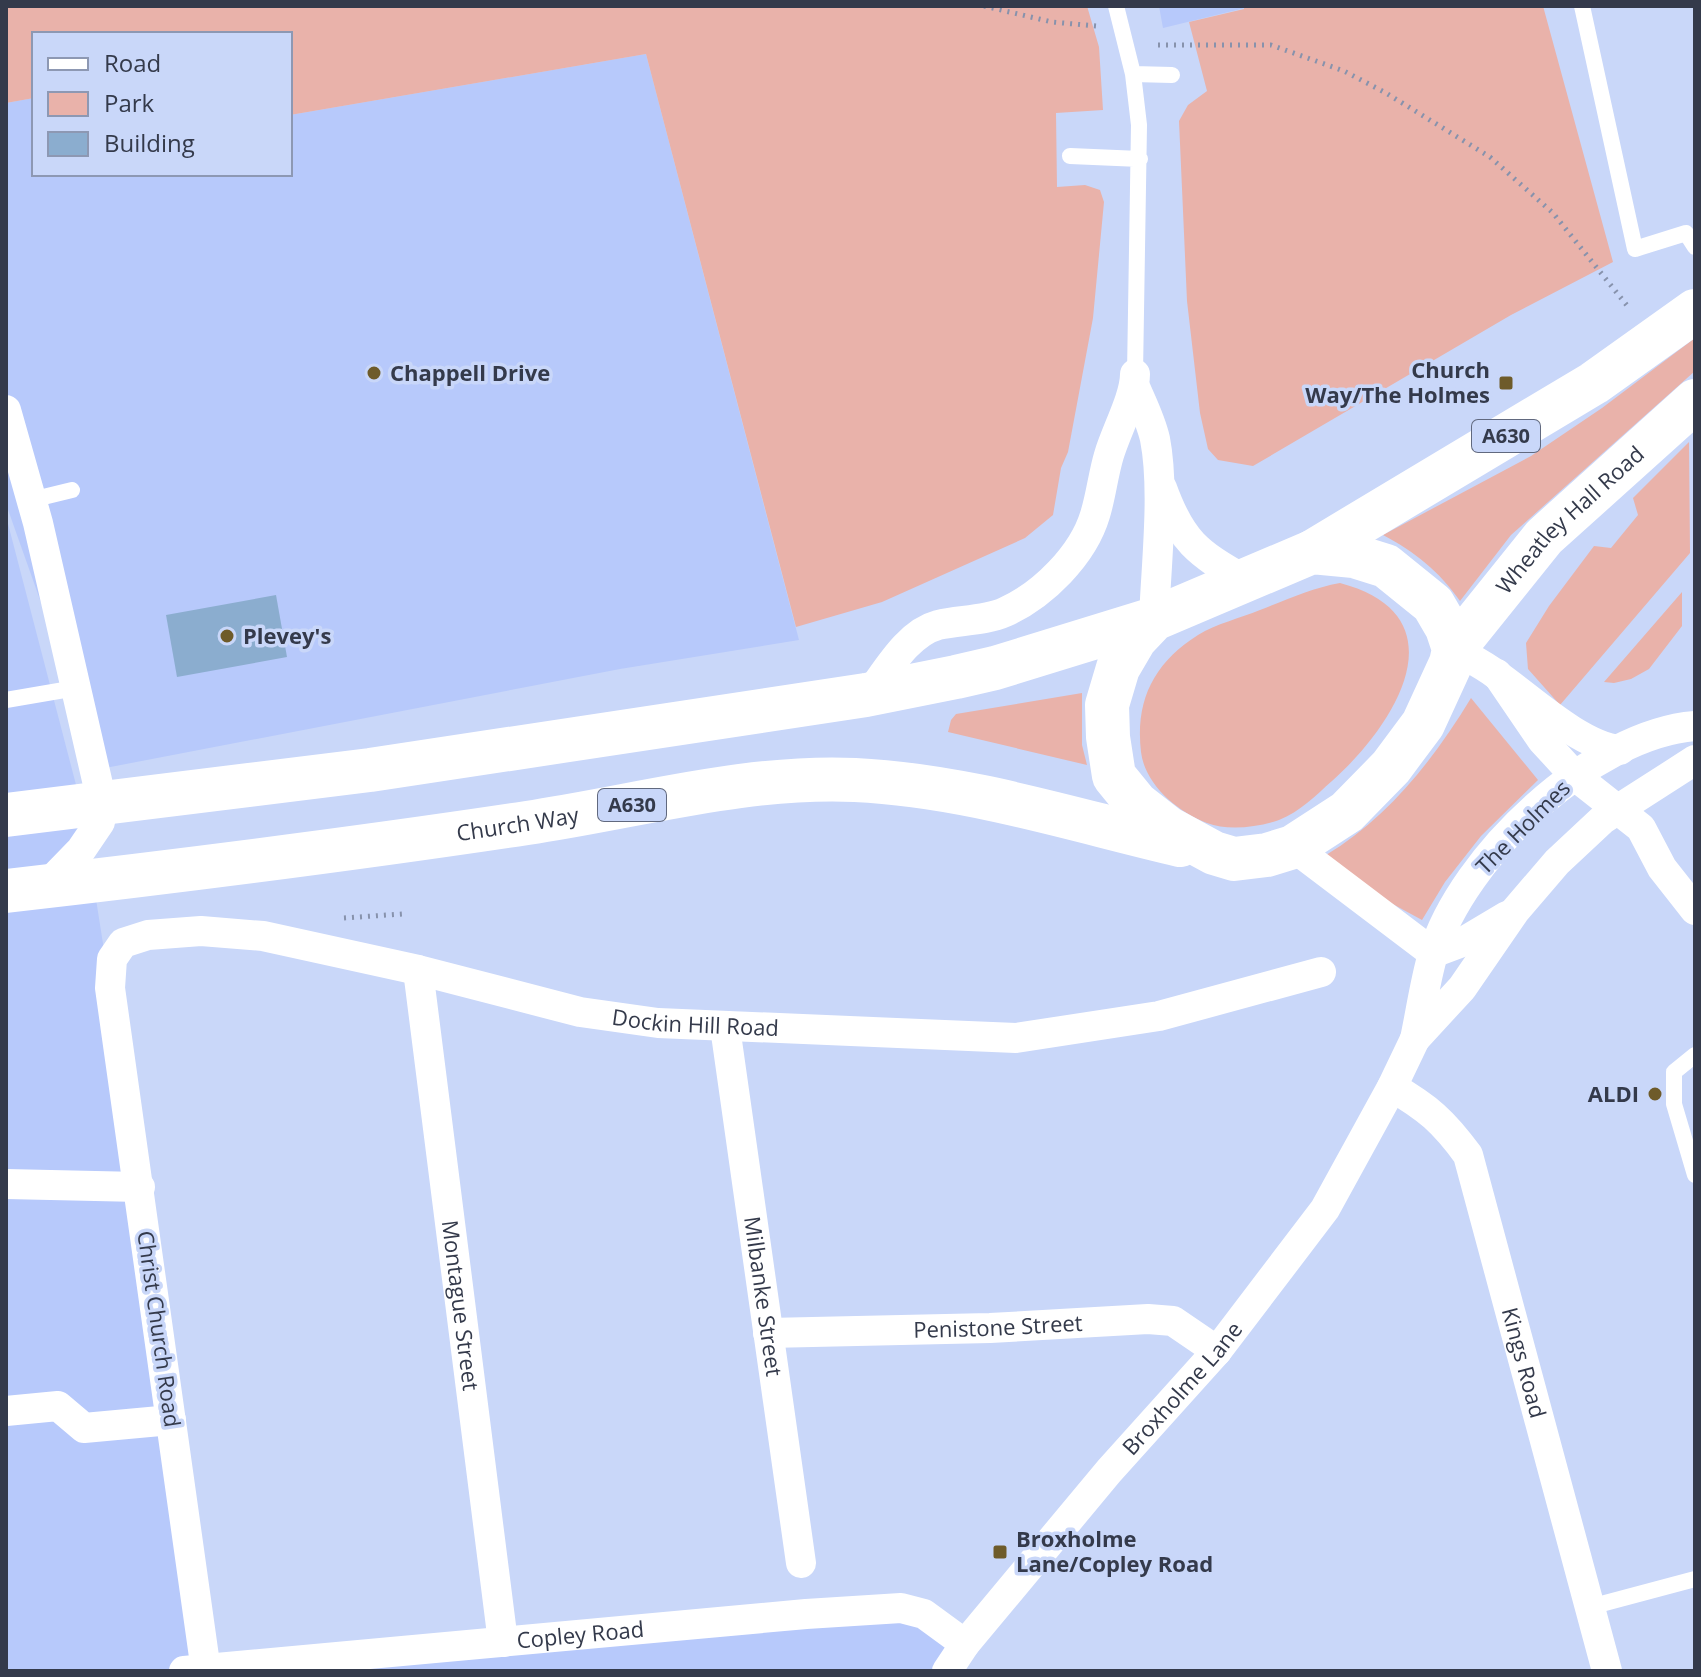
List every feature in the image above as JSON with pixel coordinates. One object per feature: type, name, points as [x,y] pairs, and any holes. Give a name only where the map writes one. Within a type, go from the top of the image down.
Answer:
[{"type":"highway","name":"Wheatley Hall Road","points":[[1695,311],[1594,383],[1312,552],[1154,619],[1135,639],[1118,668],[1107,705],[1114,776],[1136,803],[1168,828],[1214,853],[1234,859],[1267,855],[1293,847],[1347,812],[1391,767],[1423,724],[1451,663],[1454,649],[1544,537],[1695,401]]},
{"type":"highway","name":"Wheatley Hall Road","points":[[1312,552],[1354,556],[1386,566],[1433,604],[1447,628],[1454,649]]},
{"type":"highway","points":[[6,815],[370,770],[870,693],[995,668],[1154,619]]},
{"type":"highway","name":"Church Way","points":[[26,888],[269,860],[529,823],[772,782],[799,781],[853,780],[927,785],[1214,853]]},
{"type":"street","points":[[1135,380],[1154,436],[1159,479],[1154,619]]},
{"type":"street","points":[[870,693],[904,647],[934,626],[1003,613],[1029,598],[1068,562],[1094,518],[1116,430],[1135,380]]},
{"type":"street","points":[[8,424],[31,500],[102,802],[100,822],[81,850],[26,888]]},
{"type":"street","points":[[1159,479],[1173,519],[1188,540],[1204,556],[1245,580]]},
{"type":"street","points":[[1454,649],[1497,674],[1582,736],[1607,748],[1620,750]]},
{"type":"street","points":[[1497,674],[1568,781],[1611,814],[1641,828],[1662,868],[1695,910]]},
{"type":"street","name":"The Holmes","points":[[1392,1087],[1415,1039],[1433,953],[1467,883],[1510,834],[1568,781],[1647,736],[1695,726]]},
{"type":"street","name":"The Holmes","points":[[1415,1039],[1462,988],[1515,911],[1557,862],[1611,814],[1695,760]]},
{"type":"street","points":[[1293,847],[1433,953]]},
{"type":"street","name":"The Holmes","points":[[1433,953],[1465,941],[1515,911]]},
{"type":"street","name":"Dockin Hill Road","points":[[110,988],[112,959],[123,943],[148,935],[201,931],[263,936],[418,970],[580,1012],[658,1023],[1016,1038],[1159,1016],[1321,972]]},
{"type":"street","name":"Montague Street","points":[[418,970],[503,1642]]},
{"type":"street","name":"Christ Church Road","points":[[110,988],[171,1420],[199,1670]]},
{"type":"street","name":"Milbanke Street","points":[[725,1027],[801,1563]]},
{"type":"street","name":"Broxholme Lane","points":[[947,1671],[965,1644],[1109,1471],[1217,1351],[1325,1209],[1392,1087]]},
{"type":"street","name":"Kings Road","points":[[1392,1087],[1428,1108],[1468,1155],[1607,1671]]},
{"type":"street","points":[[6,1184],[140,1187]]},
{"type":"street","name":"Penistone Street","points":[[768,1333],[990,1328],[1148,1319],[1173,1321],[1217,1351]]},
{"type":"street","points":[[6,1411],[58,1406],[84,1428],[171,1420]]},
{"type":"street","name":"Copley Road","points":[[199,1670],[901,1608],[924,1614],[965,1644]]},
{"type":"lane","points":[[1116,6],[1133,74],[1140,159],[1135,380]]},
{"type":"lane","points":[[1582,6],[1635,249],[1686,233],[1695,247]]},
{"type":"lane","points":[[1133,74],[1172,75]]},
{"type":"lane","points":[[1070,156],[1140,159]]},
{"type":"lane","points":[[31,500],[72,490]]},
{"type":"lane","points":[[6,700],[76,688]]},
{"type":"lane","points":[[1695,1055],[1674,1072],[1674,1104],[1695,1175]]},
{"type":"lane","points":[[1590,1607],[1695,1579]]},
{"type":"path","points":[[984,6],[1052,22],[1120,29]]},
{"type":"path","points":[[1125,47],[1271,45],[1344,71],[1386,93],[1490,157],[1553,213],[1655,340]]},
{"type":"shaded area","points":[[1159,6],[1244,6],[1245,8],[1163,28]]},
{"type":"shaded area","name":"Chappell Drive","points":[[646,54],[799,640],[620,669],[100,769],[6,504],[6,103],[32,98],[32,176],[292,176],[292,115]]},
{"type":"shaded area","points":[[6,516],[81,804],[206,1668],[901,1608],[965,1644],[952,1671],[6,1671]]},
{"type":"green space","points":[[6,6],[1087,6],[1099,47],[1103,110],[1056,113],[1057,187],[1085,185],[1100,190],[1104,202],[1093,318],[1053,515],[1025,538],[882,602],[796,627],[646,54],[292,115],[292,32],[32,32],[32,98],[6,103]]},
{"type":"green space","points":[[1244,6],[1543,6],[1613,262],[1511,315],[1253,466],[1218,460],[1208,449],[1200,413],[1187,301],[1179,121],[1188,105],[1207,91],[1189,22],[1244,9]]},
{"type":"green space","points":[[1695,338],[1695,371],[1511,535],[1460,601],[1426,563],[1383,535],[1531,456],[1602,408]]},
{"type":"green space","points":[[1689,442],[1690,553],[1560,705],[1528,669],[1526,643],[1549,606],[1594,546],[1611,548],[1638,515],[1633,498]]},
{"type":"green space","points":[[1340,583],[1378,599],[1400,620],[1409,645],[1406,673],[1395,702],[1377,731],[1356,758],[1332,781],[1287,817],[1253,826],[1224,827],[1185,812],[1156,786],[1141,752],[1141,716],[1151,684],[1159,671],[1183,646],[1205,631],[1299,595]]},
{"type":"green space","points":[[1682,592],[1682,626],[1649,669],[1631,679],[1604,682]]},
{"type":"green space","points":[[1082,693],[1082,745],[1087,765],[948,732],[956,714]]},
{"type":"green space","points":[[1471,698],[1538,780],[1481,836],[1445,882],[1422,920],[1389,902],[1326,855],[1370,823],[1408,786]]},
{"type":"building","name":"Plevey's","points":[[276,595],[287,657],[177,677],[166,615]]},
{"type":"place","name":"Chappell Drive","points":[[374,373]]},
{"type":"place","name":"Church Way/The Holmes","points":[[1506,383]]},
{"type":"place","name":"Plevey's","points":[[227,636]]},
{"type":"place","name":"ALDI","points":[[1655,1094]]},
{"type":"place","name":"Broxholme Lane/Copley Road","points":[[1000,1552]]}]
